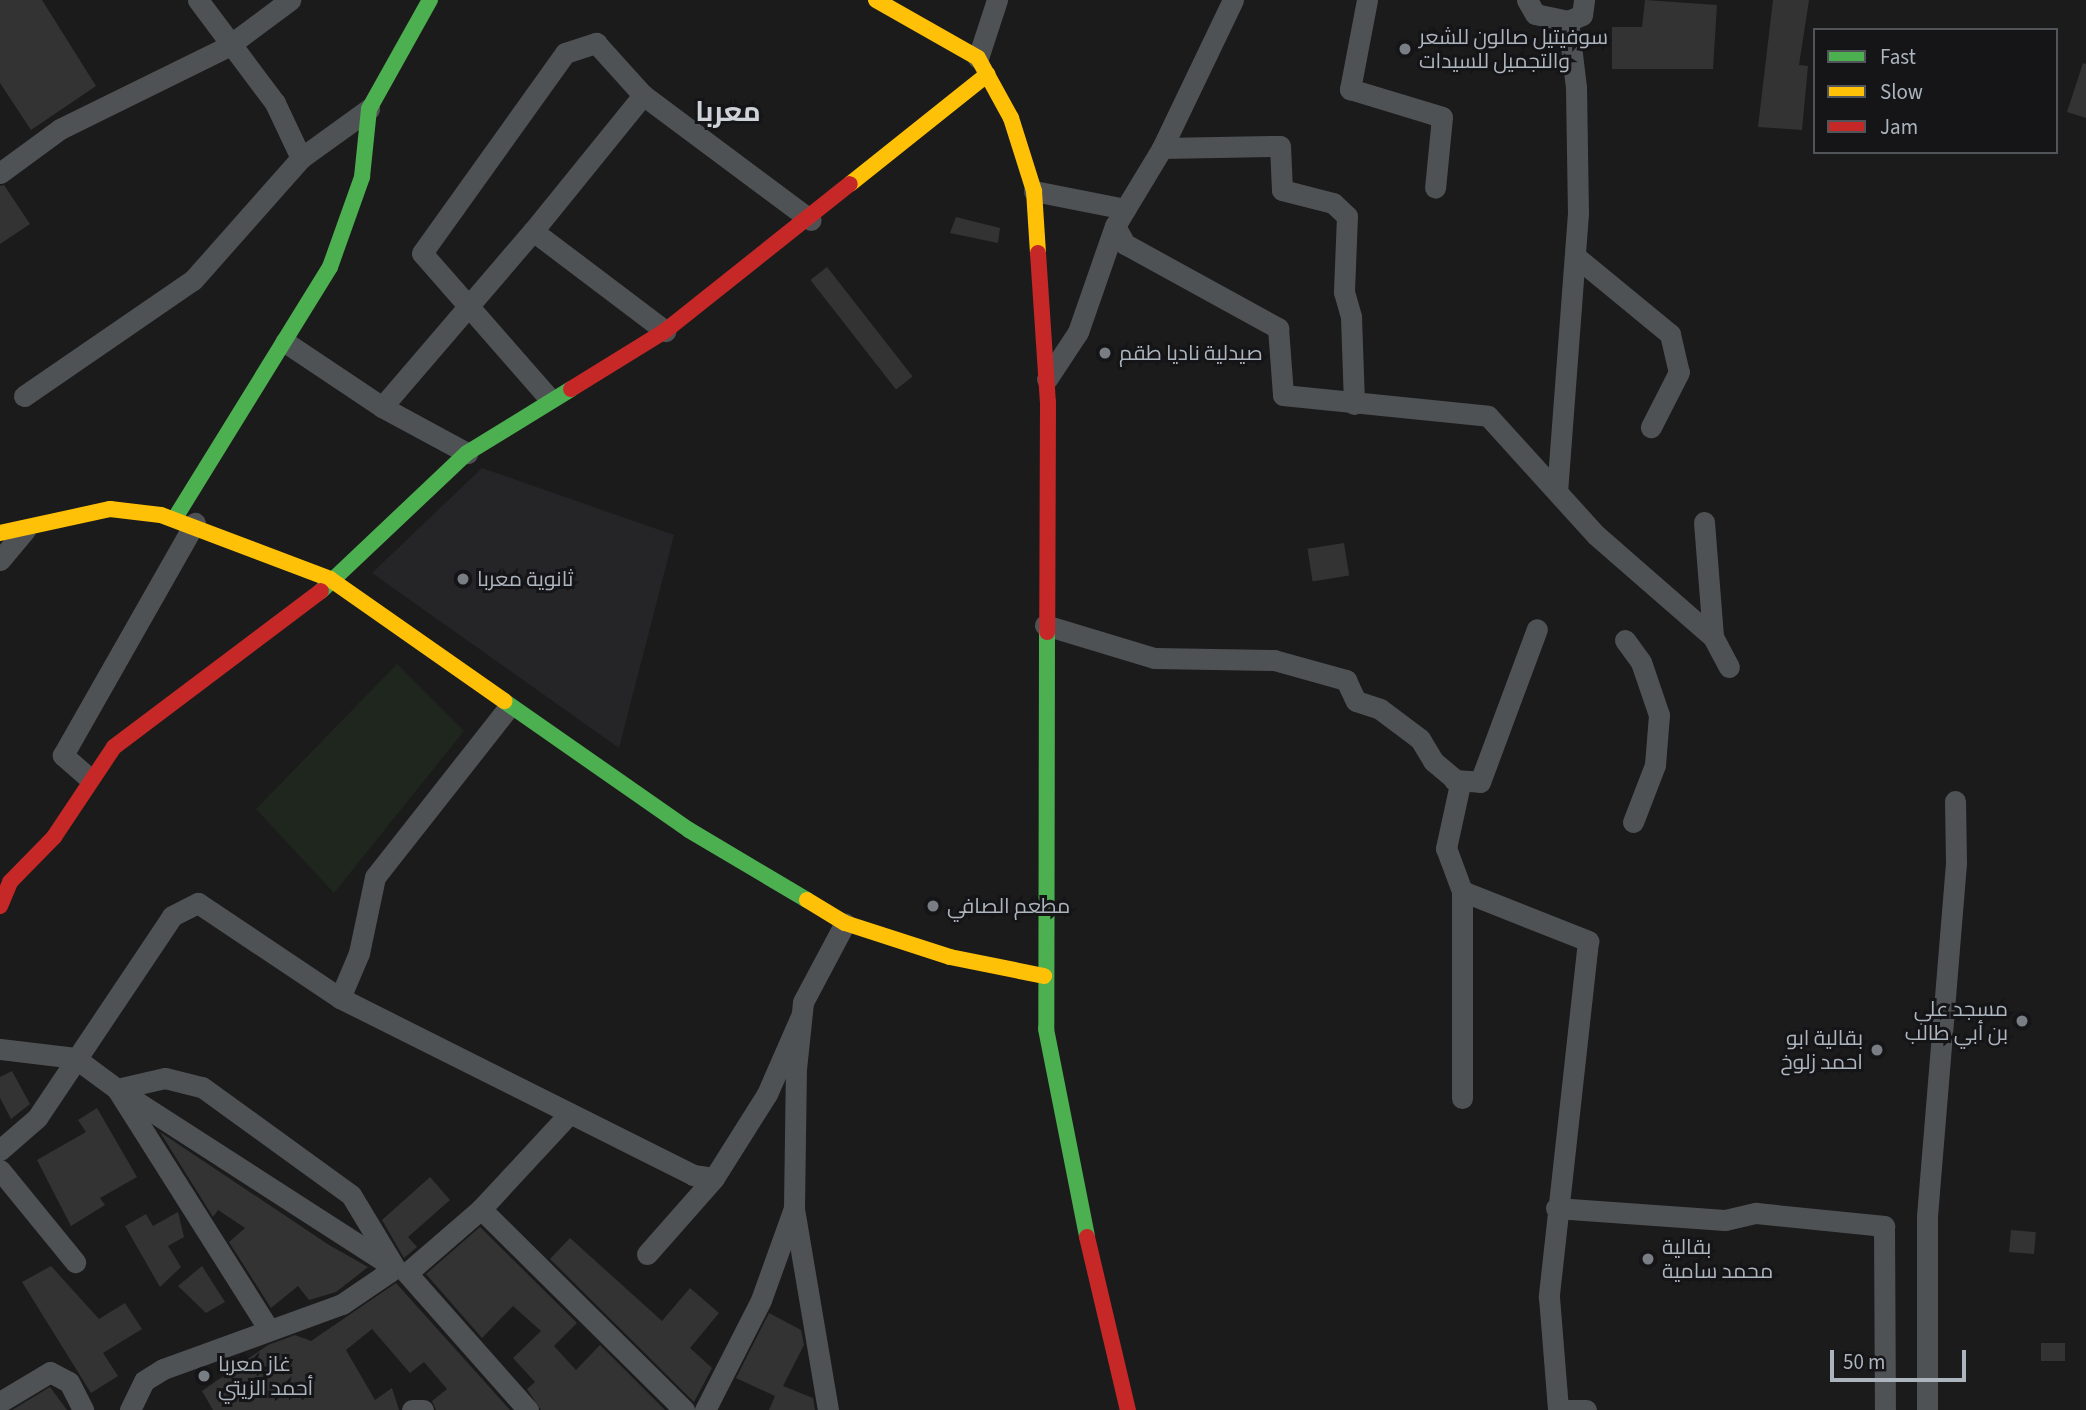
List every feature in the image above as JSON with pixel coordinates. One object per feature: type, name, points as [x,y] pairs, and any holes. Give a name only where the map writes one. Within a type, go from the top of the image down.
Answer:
[{"type":"main road","points":[[185,521],[330,267],[362,177],[369,109],[430,0]]},
{"type":"main road","points":[[876,0],[983,66],[1011,118],[1034,191],[1047,379],[1044,976],[1064,1142],[1128,1410]]},
{"type":"main road","points":[[0,906],[5,886],[54,837],[89,778],[114,747],[268,637],[467,453],[548,397],[665,331],[811,220],[983,66]]},
{"type":"main road","points":[[0,533],[25,530],[110,509],[185,521],[330,579],[414,632],[509,707],[762,877],[845,923],[950,957],[1044,976]]},
{"type":"street","points":[[198,0],[227,47],[275,103],[301,158]]},
{"type":"street","points":[[0,173],[60,130],[227,47],[290,0]]},
{"type":"street","points":[[983,66],[997,0]]},
{"type":"street","points":[[1047,379],[1078,332],[1120,217],[1162,148],[1233,0]]},
{"type":"street","points":[[1367,0],[1350,89],[1442,117],[1435,188]]},
{"type":"street","points":[[1527,0],[1535,14],[1568,21],[1582,15],[1584,0]]},
{"type":"street","points":[[1557,490],[1575,256],[1576,87],[1568,21]]},
{"type":"street","points":[[548,397],[422,253],[565,53],[596,43],[643,95],[811,220]]},
{"type":"street","points":[[382,407],[467,303],[533,231],[643,95]]},
{"type":"street","points":[[24,397],[193,280],[301,158],[369,109]]},
{"type":"street","points":[[1162,148],[1280,146],[1282,190],[1333,203],[1347,216],[1344,292],[1351,317],[1354,404]]},
{"type":"street","points":[[1034,191],[1120,217]]},
{"type":"street","points":[[1120,217],[1125,244],[1278,328],[1283,395],[1488,416],[1596,535],[1713,637],[1730,667]]},
{"type":"street","points":[[533,231],[665,331]]},
{"type":"street","points":[[1575,256],[1670,334],[1679,372],[1651,427]]},
{"type":"street","points":[[285,342],[382,407],[467,453]]},
{"type":"street","points":[[89,778],[63,755],[185,521]]},
{"type":"street","points":[[1704,523],[1713,637]]},
{"type":"street","points":[[0,559],[25,530]]},
{"type":"street","points":[[1045,625],[1154,658],[1274,660],[1346,680],[1356,701],[1380,709],[1420,739],[1460,784],[1446,848],[1462,891],[1462,1098]]},
{"type":"street","points":[[1454,780],[1480,782],[1537,629]]},
{"type":"street","points":[[1625,640],[1641,662],[1659,715],[1655,765],[1633,822]]},
{"type":"street","points":[[340,998],[359,953],[375,877],[509,707]]},
{"type":"street","points":[[1927,1410],[1927,1216],[1955,801]]},
{"type":"street","points":[[1462,891],[1588,941],[1556,1208],[1549,1297],[1551,1384],[1558,1410]]},
{"type":"street","points":[[0,1150],[37,1118],[172,916],[198,903],[340,998],[693,1175],[714,1178]]},
{"type":"street","points":[[648,1254],[714,1178],[767,1094],[802,1016],[816,968],[845,923]]},
{"type":"street","points":[[802,1016],[794,1208],[828,1410]]},
{"type":"street","points":[[0,1049],[75,1058],[117,1089],[401,1271]]},
{"type":"street","points":[[117,1089],[165,1078],[202,1087],[351,1195],[401,1271],[528,1410]]},
{"type":"street","points":[[117,1089],[268,1328]]},
{"type":"street","points":[[130,1410],[144,1381],[163,1369],[365,1293],[401,1271],[481,1209],[569,1114]]},
{"type":"street","points":[[0,1170],[75,1262]]},
{"type":"street","points":[[705,1410],[761,1300],[794,1208]]},
{"type":"street","points":[[1556,1208],[1725,1220],[1756,1213],[1884,1226],[1885,1410]]},
{"type":"street","points":[[481,1209],[684,1410]]},
{"type":"street","points":[[0,1402],[50,1372],[69,1382],[83,1410]]},
{"type":"street","points":[[412,1410],[423,1410]]},
{"type":"street","points":[[1564,1410],[1586,1410]]},
{"type":"shaded area","points":[[482,468],[674,535],[619,748],[372,573]]},
{"type":"shaded area","points":[[397,664],[464,731],[334,893],[256,809]]},
{"type":"building","points":[[0,0],[42,0],[96,86],[31,130],[0,83]]},
{"type":"building","points":[[1645,0],[1717,5],[1713,69],[1612,69],[1612,27],[1642,27]]},
{"type":"building","points":[[1773,0],[1809,0],[1799,65],[1808,66],[1802,130],[1758,127]]},
{"type":"building","points":[[2083,63],[2086,64],[2086,118],[2067,112]]},
{"type":"building","points":[[4,185],[30,224],[0,244],[0,186]]},
{"type":"building","points":[[956,217],[1000,228],[998,243],[950,233]]},
{"type":"building","points":[[827,267],[913,377],[896,389],[810,280]]},
{"type":"building","points":[[1344,543],[1349,576],[1313,581],[1307,549]]},
{"type":"building","points":[[12,1071],[30,1104],[11,1119],[0,1098],[0,1077]]},
{"type":"building","points":[[97,1108],[137,1177],[100,1198],[105,1205],[71,1226],[37,1160],[86,1132],[78,1120]]},
{"type":"building","points":[[160,1132],[329,1245],[368,1267],[336,1292],[309,1300],[298,1286],[271,1308],[229,1242],[245,1228],[218,1210],[213,1217]]},
{"type":"building","points":[[430,1177],[450,1200],[408,1237],[417,1247],[404,1258],[382,1220]]},
{"type":"building","points":[[178,1212],[184,1237],[168,1246],[181,1267],[160,1287],[125,1226],[146,1214],[153,1226]]},
{"type":"building","points":[[480,1227],[577,1323],[554,1346],[576,1370],[600,1345],[665,1410],[541,1410],[527,1389],[535,1382],[513,1358],[541,1331],[513,1306],[482,1338],[426,1274]]},
{"type":"building","points":[[2011,1230],[2036,1232],[2034,1254],[2009,1252]]},
{"type":"building","points":[[570,1238],[662,1321],[690,1288],[719,1313],[690,1348],[712,1368],[694,1402],[550,1259]]},
{"type":"building","points":[[51,1266],[99,1319],[125,1303],[142,1329],[103,1353],[118,1376],[91,1393],[22,1282]]},
{"type":"building","points":[[202,1266],[225,1302],[206,1313],[178,1286]]},
{"type":"building","points":[[396,1283],[510,1410],[436,1410],[432,1401],[447,1389],[424,1362],[410,1373],[372,1329],[346,1350],[375,1400],[392,1388],[399,1410],[213,1410],[202,1391],[268,1345],[295,1335],[311,1341]]},
{"type":"building","points":[[769,1313],[801,1330],[804,1345],[783,1386],[813,1398],[815,1410],[769,1410],[775,1396],[736,1378]]},
{"type":"building","points":[[2041,1343],[2065,1343],[2065,1361],[2041,1361]]},
{"type":"building","points":[[50,1387],[67,1410],[12,1410]]},
{"type":"traffic: fast","points":[[175,518],[330,267],[362,177],[369,109],[430,0]]},
{"type":"traffic: fast","points":[[321,591],[467,453],[571,389]]},
{"type":"traffic: fast","points":[[1047,632],[1046,1029],[1087,1237]]},
{"type":"traffic: fast","points":[[504,701],[689,830],[807,900]]},
{"type":"traffic: slow","points":[[876,0],[978,58],[1011,118],[1034,191],[1038,253]]},
{"type":"traffic: slow","points":[[850,184],[988,74]]},
{"type":"traffic: slow","points":[[0,533],[110,509],[161,515],[330,579],[504,701]]},
{"type":"traffic: slow","points":[[807,900],[845,923],[950,957],[1044,976]]},
{"type":"traffic: jam","points":[[571,389],[665,331],[850,184]]},
{"type":"traffic: jam","points":[[1038,253],[1048,402],[1047,632]]},
{"type":"traffic: jam","points":[[0,906],[10,882],[54,837],[114,747],[321,591]]},
{"type":"traffic: jam","points":[[1087,1237],[1128,1410]]},
{"type":"place","name":"سوفيتيل صالون للشعر والتجميل للسيدات","points":[[1405,49]]},
{"type":"place","name":"صيدلية ناديا طقم","points":[[1105,353]]},
{"type":"place","name":"ثانوية معربا","points":[[463,579]]},
{"type":"place","name":"مطعم الصافي","points":[[933,906]]},
{"type":"place","name":"مسجد علي بن أبي طالب","points":[[2022,1021]]},
{"type":"place","name":"بقالية ابو احمد زلوخ","points":[[1877,1050]]},
{"type":"place","name":"بقالية محمد سامية","points":[[1648,1259]]},
{"type":"place","name":"غاز معربا أحمد الزيتي","points":[[204,1376]]},
{"type":"district","name":"معربا","points":[[728,112]]}]
